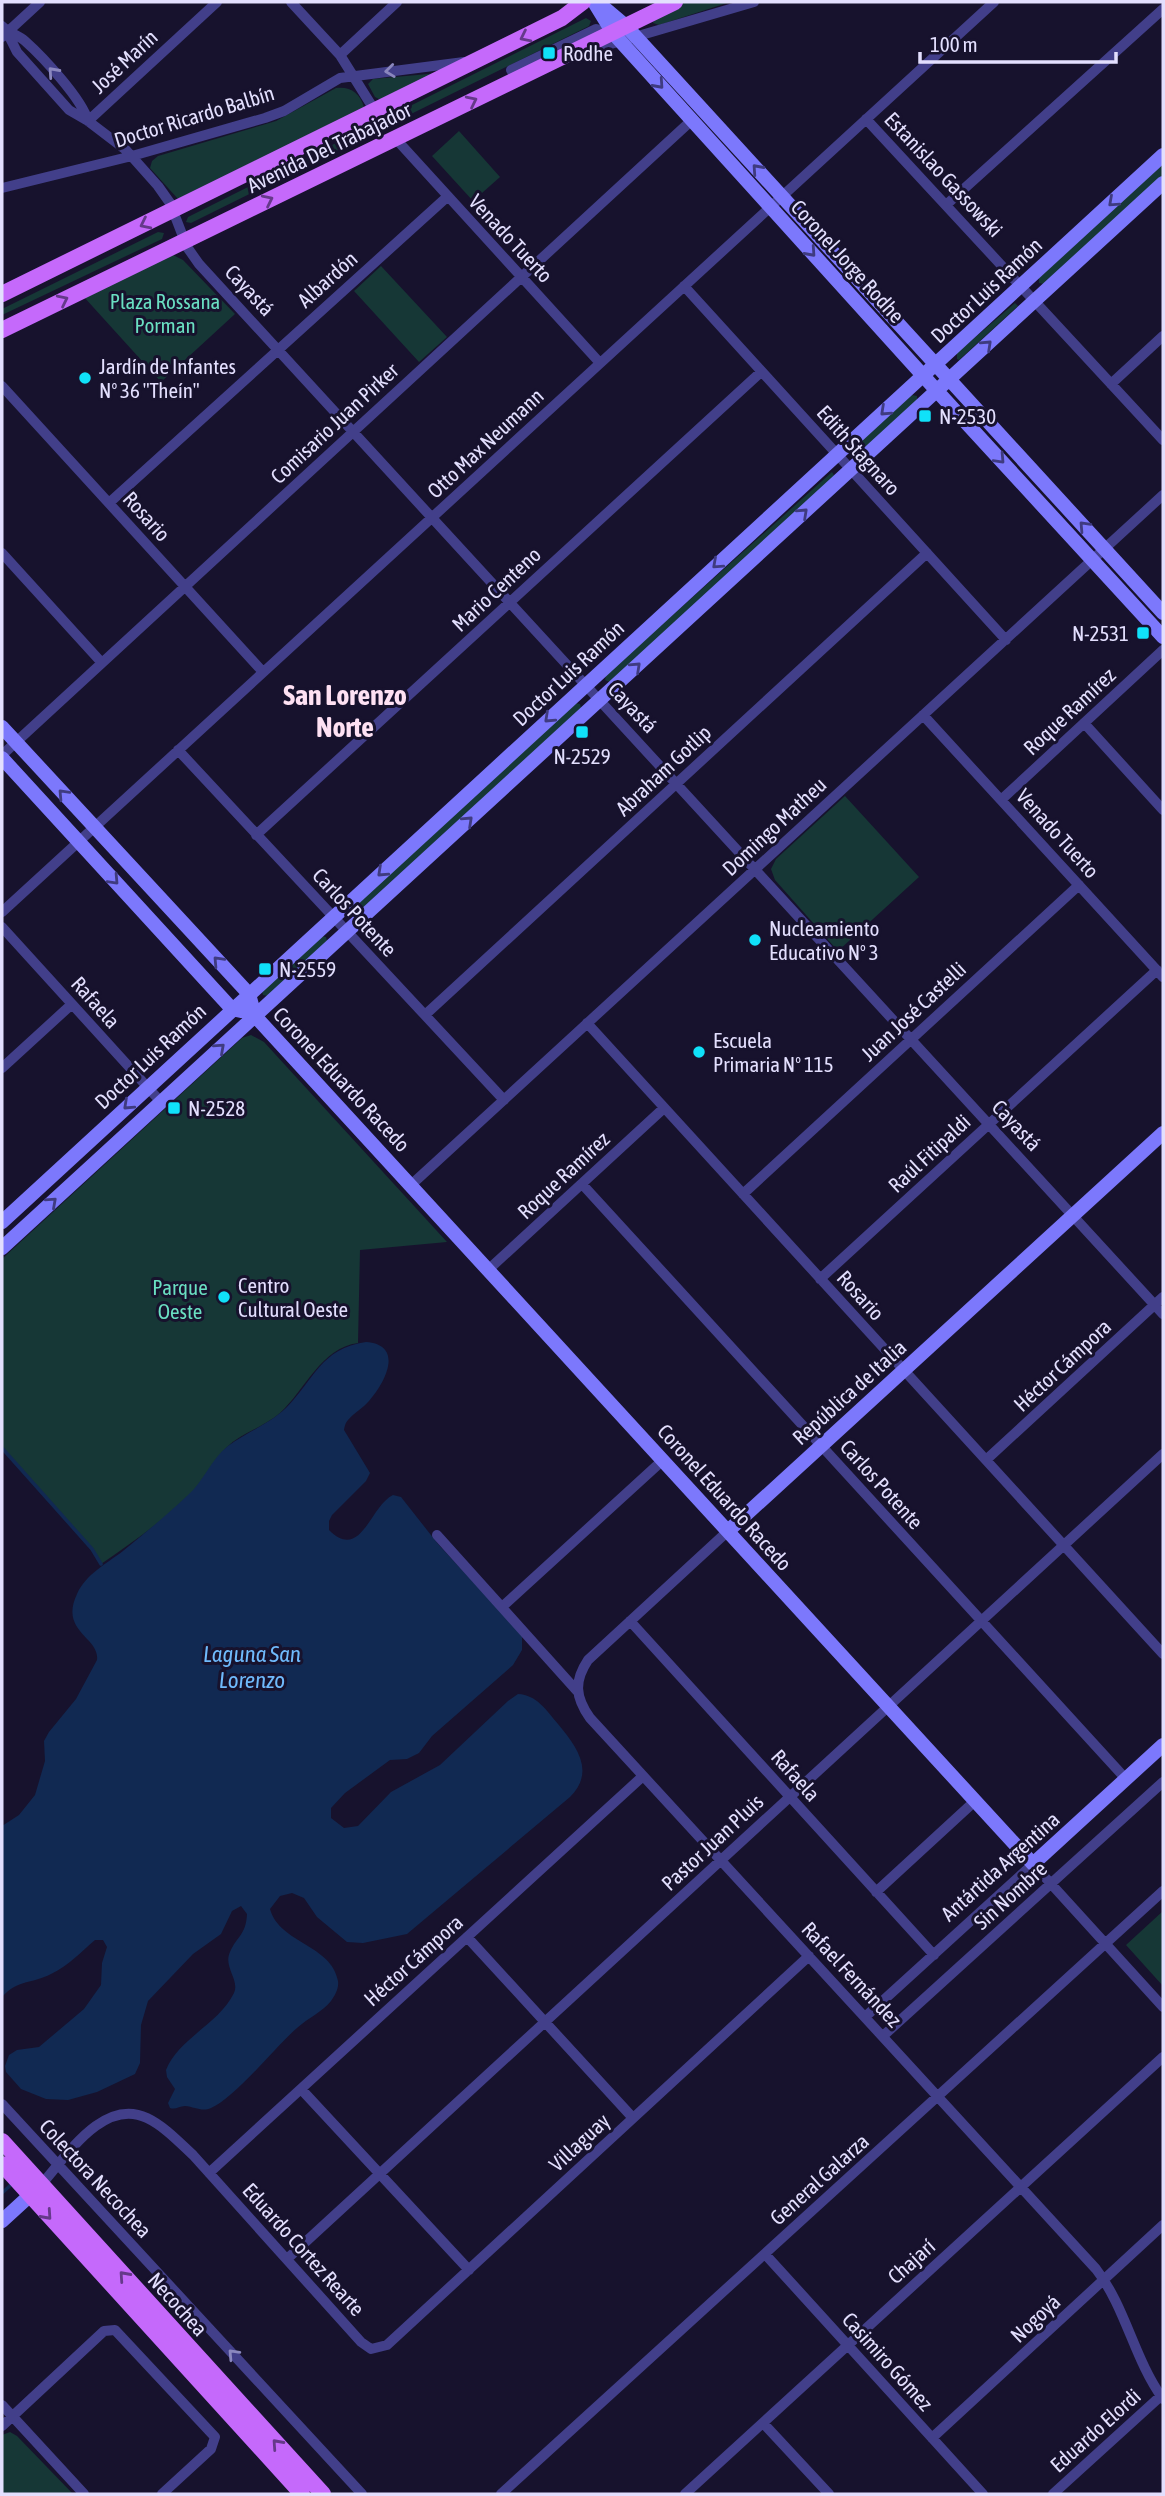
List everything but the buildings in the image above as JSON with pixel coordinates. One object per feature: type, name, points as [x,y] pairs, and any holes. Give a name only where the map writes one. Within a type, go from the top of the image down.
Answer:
[{"type":"main road","name":"Avenida Del Trabajador","points":[[2,294],[562,18],[583,2]]},
{"type":"main road","name":"Coronel Jorge Rodhe","points":[[595,2],[692,120],[1163,637]]},
{"type":"main road","name":"Avenida Del Trabajador","points":[[2,330],[563,57],[624,35],[675,2]]},
{"type":"main road","name":"Coronel Jorge Rodhe","points":[[624,35],[782,197],[1163,613]]},
{"type":"main road","name":"Doctor Luis Ramón","points":[[2,1222],[1163,155]]},
{"type":"main road","name":"Doctor Luis Ramón","points":[[2,1248],[1163,183]]},
{"type":"main road","name":"Coronel Eduardo Racedo","points":[[2,727],[249,994],[255,1016],[1033,1864]]},
{"type":"main road","points":[[2,756],[232,1009]]},
{"type":"main road","name":"Coronel Eduardo Racedo","points":[[232,1009],[255,1016]]},
{"type":"main road","name":"República de Italia","points":[[728,1531],[1163,1133]]},
{"type":"main road","name":"Antártida Argentina","points":[[1033,1864],[1163,1745]]},
{"type":"main road","name":"Necochea","points":[[2,2141],[35,2190],[302,2494]]},
{"type":"main road","name":"Necochea","points":[[2,2164],[35,2190],[323,2494]]},
{"type":"main road","points":[[2,2221],[35,2190]]},
{"type":"street","points":[[4,32],[40,2]]},
{"type":"street","name":"José Marín","points":[[88,121],[217,2]]},
{"type":"street","points":[[291,2],[340,55],[375,111]]},
{"type":"street","points":[[340,55],[397,2]]},
{"type":"street","points":[[624,35],[751,2]]},
{"type":"street","name":"Otto Max Neumann","points":[[2,912],[994,2]]},
{"type":"street","points":[[946,205],[1163,9]]},
{"type":"street","points":[[596,29],[599,30],[598,34],[514,75],[511,70],[596,29]]},
{"type":"street","name":"Cayastá","points":[[4,32],[23,39],[82,104],[88,121],[132,156],[162,190],[184,241],[195,258],[1073,1215],[1159,1301],[1163,1314]]},
{"type":"street","name":"Doctor Ricardo Balbín","points":[[2,188],[132,156],[274,115],[328,84],[354,75],[476,61]]},
{"type":"street","name":"Estanislao Gassowski","points":[[866,119],[1163,440]]},
{"type":"street","name":"Comisario Juan Pirker","points":[[2,756],[692,120]]},
{"type":"street","name":"Venado Tuerto","points":[[395,138],[600,363]]},
{"type":"street","name":"Albardón","points":[[109,503],[447,197]]},
{"type":"street","name":"Edith Stagnaro","points":[[684,286],[1006,640]]},
{"type":"street","points":[[1111,383],[1163,336]]},
{"type":"street","name":"Mario Centeno","points":[[256,835],[761,372]]},
{"type":"street","name":"Rosario","points":[[2,386],[263,672]]},
{"type":"street","name":"Domingo Matheu","points":[[411,1185],[1163,495]]},
{"type":"street","points":[[2,553],[102,663]]},
{"type":"street","name":"Abraham Gotlip","points":[[425,1015],[927,553]]},
{"type":"street","name":"Roque Ramírez","points":[[1001,800],[1163,650]]},
{"type":"street","name":"Venado Tuerto","points":[[923,715],[1160,974]]},
{"type":"street","points":[[1084,723],[1163,810]]},
{"type":"street","name":"Carlos Potente","points":[[178,750],[504,1100]]},
{"type":"street","name":"Juan José Castelli","points":[[743,1194],[1079,885]]},
{"type":"street","name":"Rafaela","points":[[2,927],[162,1102]]},
{"type":"street","name":"Raúl Fitipaldi","points":[[820,1279],[989,1124],[1160,974]]},
{"type":"street","points":[[2,1068],[72,1003]]},
{"type":"street","name":"Rosario","points":[[587,1023],[1163,1654]]},
{"type":"street","name":"Roque Ramírez","points":[[488,1270],[664,1108]]},
{"type":"street","name":"Carlos Potente","points":[[582,1184],[1126,1779]]},
{"type":"street","name":"Héctor Cámpora","points":[[986,1460],[1159,1301]]},
{"type":"street","name":"Pastor Juan Pluis","points":[[287,2259],[1163,1454]]},
{"type":"street","points":[[502,1607],[663,1460]]},
{"type":"street","points":[[1154,1462],[1163,1472]]},
{"type":"street","name":"República de Italia","points":[[577,1691],[577,1681],[588,1660],[728,1531]]},
{"type":"street","name":"Rafael Fernández","points":[[437,1535],[577,1691],[579,1701],[590,1718],[1104,2280],[1162,2396]]},
{"type":"street","name":"Rafaela","points":[[631,1621],[934,1955]]},
{"type":"street","name":"Héctor Cámpora","points":[[209,2173],[643,1776]]},
{"type":"street","name":"Sin Nombre","points":[[883,2036],[1163,1782]]},
{"type":"street","points":[[876,1892],[975,1801]]},
{"type":"street","name":"Coronel Eduardo Racedo","points":[[1033,1864],[1163,2007]]},
{"type":"street","name":"Antártida Argentina","points":[[866,2017],[1033,1864]]},
{"type":"street","name":"General Galarza","points":[[501,2494],[1163,1891]]},
{"type":"street","points":[[467,1937],[633,2118]]},
{"type":"street","name":"Villaguay","points":[[372,2348],[387,2345],[809,1956]]},
{"type":"street","name":"Chajarí","points":[[685,2494],[1163,2057]]},
{"type":"street","points":[[301,2089],[469,2270]]},
{"type":"street","name":"Colectora Necochea","points":[[2,2104],[362,2494]]},
{"type":"street","name":"Eduardo Cortez Rearte","points":[[58,2165],[102,2120],[121,2113],[130,2113],[156,2122],[209,2173],[361,2342],[372,2348]]},
{"type":"street","points":[[35,2190],[58,2165]]},
{"type":"street","name":"Nogoyá","points":[[932,2438],[1163,2225]]},
{"type":"street","name":"Casimiro Gómez","points":[[765,2254],[983,2494]]},
{"type":"street","points":[[2,2426],[104,2331],[111,2329],[121,2335],[212,2431],[215,2440],[211,2449],[162,2494]]},
{"type":"street","name":"Eduardo Elordi","points":[[1053,2494],[1162,2396]]},
{"type":"street","points":[[2,2405],[84,2494]]},
{"type":"street","points":[[763,2423],[829,2494]]},
{"type":"green space","points":[[685,2],[730,2],[659,25],[653,23],[655,17]]},
{"type":"green space","points":[[586,18],[591,21],[589,26],[191,223],[186,222],[188,217]]},
{"type":"green space","points":[[439,73],[381,100],[375,97],[368,84],[373,79]]},
{"type":"green space","points":[[336,88],[346,88],[354,92],[364,107],[178,199],[150,168],[152,161],[158,156],[276,121]]},
{"type":"green space","points":[[459,131],[500,177],[473,201],[432,156]]},
{"type":"green space","points":[[1163,164],[1163,175],[1044,284],[1039,283],[1039,278]]},
{"type":"green space","points":[[158,232],[164,233],[162,239],[2,315],[2,309]]},
{"type":"green space","name":"Plaza Rossana Porman","points":[[173,255],[183,260],[235,314],[161,382],[84,297]]},
{"type":"green space","points":[[381,266],[447,337],[419,362],[354,291]]},
{"type":"green space","points":[[1015,303],[1018,306],[957,359],[957,353]]},
{"type":"green space","points":[[912,395],[917,396],[917,400],[861,452],[856,451],[855,447]]},
{"type":"green space","points":[[832,472],[835,477],[610,682],[605,680],[606,675]]},
{"type":"green space","points":[[575,703],[580,704],[581,708],[357,913],[354,912],[352,909]]},
{"type":"green space","points":[[845,796],[919,877],[838,951],[775,880],[771,869],[776,859]]},
{"type":"green space","points":[[321,936],[326,937],[327,941],[268,996],[263,995],[262,991]]},
{"type":"green space","name":"Parque Oeste","points":[[251,1035],[264,1042],[447,1242],[360,1250],[358,1343],[345,1346],[324,1361],[280,1413],[226,1448],[184,1501],[101,1564],[92,1549],[2,1448],[2,1259],[242,1038]]},
{"type":"green space","points":[[1163,1911],[1163,1986],[1126,1945]]},
{"type":"green space","points":[[10,2432],[73,2494],[2,2494],[2,2435]]},
{"type":"water","name":"Laguna San Lorenzo","points":[[366,1342],[385,1350],[388,1366],[381,1385],[367,1404],[348,1420],[344,1430],[370,1473],[366,1481],[332,1515],[329,1530],[340,1538],[349,1540],[364,1529],[385,1501],[393,1495],[401,1497],[438,1544],[522,1635],[522,1650],[513,1665],[432,1736],[419,1753],[407,1759],[390,1760],[345,1793],[331,1808],[331,1818],[344,1828],[358,1826],[391,1792],[440,1765],[518,1694],[531,1697],[541,1704],[577,1750],[582,1768],[578,1787],[570,1797],[407,1934],[363,1943],[347,1942],[317,1917],[304,1898],[292,1893],[280,1896],[270,1909],[275,1920],[284,1930],[326,1959],[334,1969],[338,1981],[337,1989],[327,2005],[288,2036],[231,2094],[211,2108],[170,2108],[168,2103],[175,2089],[166,2070],[180,2049],[219,2014],[234,1993],[235,1983],[228,1958],[246,1921],[247,1914],[241,1906],[232,1911],[221,1934],[193,1954],[148,2001],[141,2025],[140,2063],[135,2074],[97,2092],[68,2100],[46,2099],[21,2089],[6,2072],[9,2055],[17,2050],[39,2047],[84,2009],[101,1985],[102,1963],[107,1947],[103,1940],[95,1940],[57,1971],[20,1984],[2,1997],[2,1826],[19,1815],[35,1795],[45,1761],[44,1741],[76,1699],[97,1660],[93,1645],[76,1626],[73,1617],[77,1594],[91,1575],[188,1495],[222,1451],[286,1408],[328,1358],[351,1345]]},
{"type":"waterway","points":[[2,1448],[92,1549],[101,1564]]},
{"type":"waterway","points":[[2,2193],[13,2183]]},
{"type":"place","name":"Rodhe","points":[[549,53]]},
{"type":"place","name":"Jardín de Infantes N° 36 \"Theín\"","points":[[85,378]]},
{"type":"place","name":"N-2530","points":[[925,416]]},
{"type":"place","name":"N-2531","points":[[1143,633]]},
{"type":"place","name":"N-2529","points":[[582,732]]},
{"type":"place","name":"Nucleamiento Educativo N° 3","points":[[755,940]]},
{"type":"place","name":"N-2559","points":[[265,969]]},
{"type":"place","name":"Escuela Primaria N° 115","points":[[699,1052]]},
{"type":"place","name":"N-2528","points":[[174,1108]]},
{"type":"place","name":"Centro Cultural Oeste","points":[[224,1297]]},
{"type":"district","name":"San Lorenzo Norte","points":[[345,711]]}]
